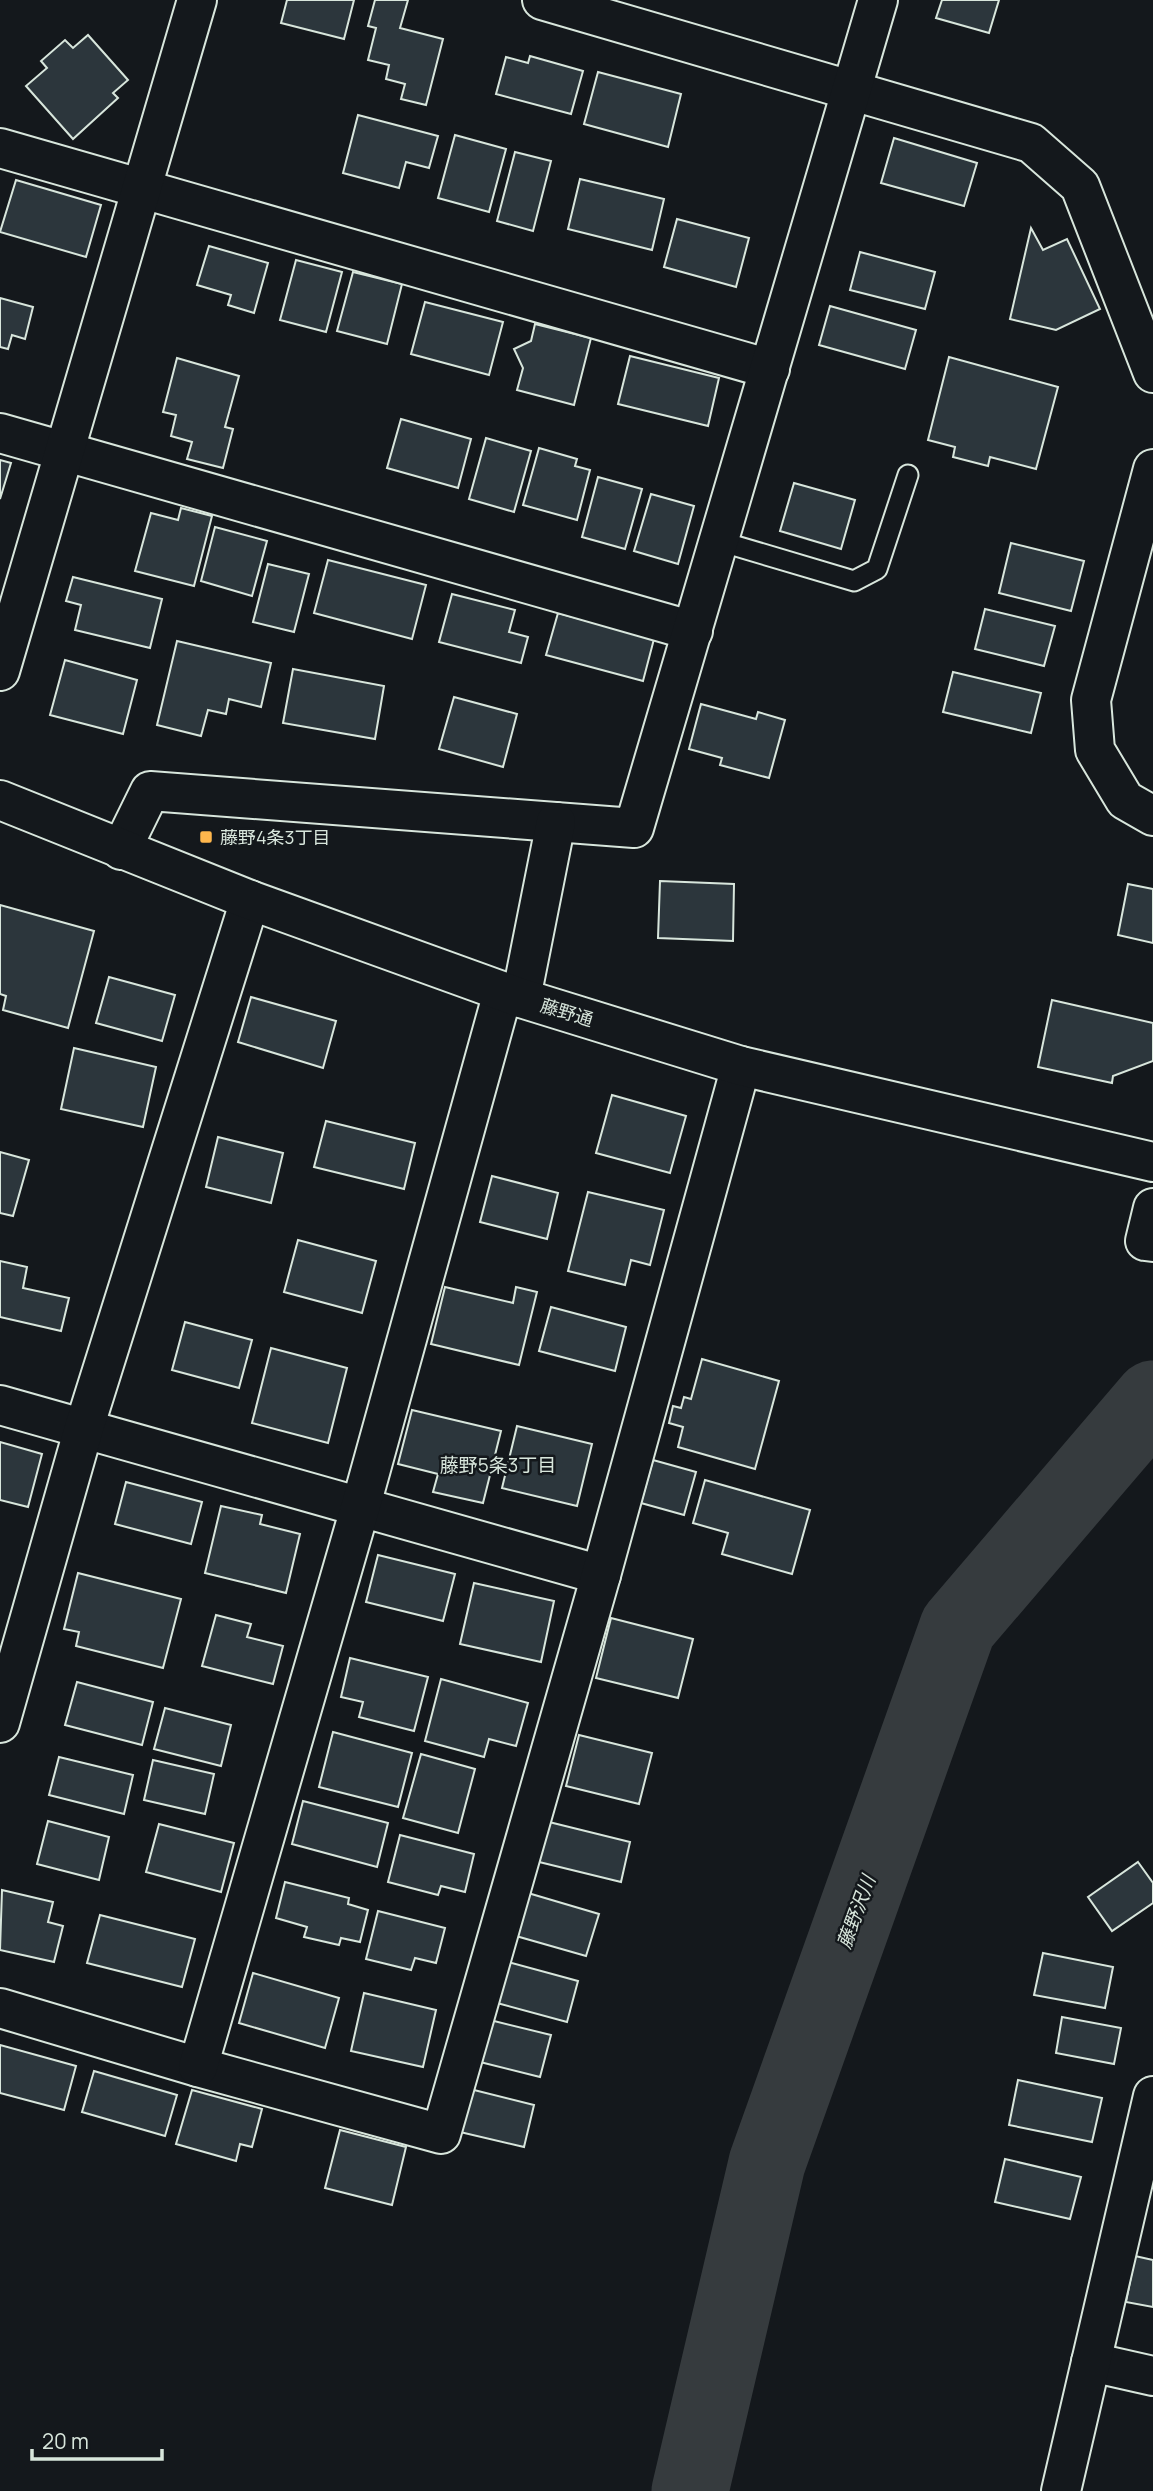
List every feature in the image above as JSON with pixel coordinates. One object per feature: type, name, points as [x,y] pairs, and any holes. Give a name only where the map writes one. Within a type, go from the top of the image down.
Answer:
[{"type":"street","points":[[0,671],[197,0]]},
{"type":"street","points":[[542,0],[1031,143],[1080,186],[1153,373]]},
{"type":"street","points":[[121,850],[150,791],[634,828],[878,0]]},
{"type":"street","points":[[0,148],[770,369]]},
{"type":"street","points":[[0,433],[693,632]]},
{"type":"street","points":[[1153,468],[1091,700],[1096,750],[1125,800],[1153,816]]},
{"type":"street","name":"藤野通","points":[[0,800],[250,900],[512,995],[741,1066],[1153,1162]]},
{"type":"street","points":[[198,2067],[512,995],[556,822]]},
{"type":"street","points":[[0,1723],[84,1428],[250,900]]},
{"type":"street","points":[[0,2008],[198,2067],[441,2134],[601,1575],[741,1066]]},
{"type":"street","points":[[1153,1208],[1145,1241],[1153,1242]]},
{"type":"street","points":[[0,1405],[601,1575]]},
{"type":"street","points":[[1061,2491],[1151,2112]]},
{"type":"street","points":[[1091,2362],[1153,2376]]},
{"type":"lane","points":[[719,541],[854,581],[877,569],[908,475]]},
{"type":"building","points":[[287,0],[354,0],[344,39],[281,23]]},
{"type":"building","points":[[375,0],[408,0],[400,28],[443,39],[426,105],[401,99],[405,84],[386,79],[389,65],[368,60],[376,28],[368,26]]},
{"type":"building","points":[[942,0],[999,0],[989,33],[936,18]]},
{"type":"building","points":[[88,35],[128,80],[113,93],[118,98],[73,139],[26,86],[47,68],[41,61],[65,40],[73,48]]},
{"type":"building","points":[[530,56],[583,71],[571,114],[496,94],[506,57],[528,63]]},
{"type":"building","points":[[598,72],[681,94],[668,147],[584,124]]},
{"type":"building","points":[[358,115],[438,136],[429,168],[406,162],[399,188],[343,173]]},
{"type":"building","points":[[455,135],[506,149],[489,212],[438,198]]},
{"type":"building","points":[[894,138],[977,163],[964,206],[881,183]]},
{"type":"building","points":[[515,152],[551,161],[533,231],[497,221]]},
{"type":"building","points":[[580,179],[664,199],[652,250],[568,229]]},
{"type":"building","points":[[16,180],[101,205],[86,257],[0,232]]},
{"type":"building","points":[[677,219],[749,238],[736,287],[664,267]]},
{"type":"building","points":[[1031,228],[1043,250],[1067,239],[1100,309],[1056,330],[1010,319]]},
{"type":"building","points":[[209,246],[268,263],[254,313],[228,305],[231,295],[197,285]]},
{"type":"building","points":[[860,252],[935,272],[925,309],[850,290]]},
{"type":"building","points":[[296,260],[342,272],[326,332],[280,320]]},
{"type":"building","points":[[353,272],[402,284],[387,344],[337,331]]},
{"type":"building","points":[[0,298],[33,307],[25,339],[12,335],[8,349],[0,347]]},
{"type":"building","points":[[425,302],[503,322],[489,375],[411,354]]},
{"type":"building","points":[[830,306],[916,330],[905,369],[819,345]]},
{"type":"building","points":[[535,324],[591,338],[574,405],[517,390],[523,368],[514,349],[531,341]]},
{"type":"building","points":[[630,356],[719,378],[708,426],[618,404]]},
{"type":"building","points":[[949,357],[1058,387],[1036,469],[990,457],[988,466],[953,457],[955,447],[928,440]]},
{"type":"building","points":[[177,358],[239,376],[225,427],[233,429],[223,468],[187,459],[192,442],[171,436],[176,415],[163,412]]},
{"type":"building","points":[[401,419],[471,439],[458,488],[387,468]]},
{"type":"building","points":[[486,438],[531,451],[514,512],[469,499]]},
{"type":"building","points":[[539,448],[577,459],[575,466],[590,470],[577,520],[523,505]]},
{"type":"building","points":[[0,460],[11,463],[0,499]]},
{"type":"building","points":[[598,477],[642,489],[625,549],[582,537]]},
{"type":"building","points":[[794,483],[855,500],[841,549],[780,531]]},
{"type":"building","points":[[651,494],[694,506],[678,564],[634,551]]},
{"type":"building","points":[[181,508],[212,516],[194,586],[135,571],[151,513],[178,520]]},
{"type":"building","points":[[215,527],[267,541],[252,596],[201,581]]},
{"type":"building","points":[[1011,543],[1084,561],[1071,611],[999,593]]},
{"type":"building","points":[[328,560],[426,585],[412,639],[314,613]]},
{"type":"building","points":[[268,564],[309,574],[294,632],[253,622]]},
{"type":"building","points":[[73,577],[162,599],[150,648],[75,630],[81,605],[66,601]]},
{"type":"building","points":[[452,594],[515,610],[509,632],[528,637],[521,663],[439,642]]},
{"type":"building","points":[[985,609],[1055,626],[1044,666],[975,649]]},
{"type":"building","points":[[558,613],[654,639],[643,681],[546,655]]},
{"type":"building","points":[[177,641],[271,663],[261,707],[229,699],[226,714],[208,710],[201,736],[157,725]]},
{"type":"building","points":[[65,660],[137,680],[123,734],[50,715]]},
{"type":"building","points":[[293,669],[384,686],[375,739],[283,723]]},
{"type":"building","points":[[953,672],[1041,693],[1031,733],[943,712]]},
{"type":"building","points":[[454,697],[517,714],[503,767],[439,749]]},
{"type":"building","points":[[701,704],[756,719],[758,712],[785,720],[769,778],[720,765],[722,758],[689,749]]},
{"type":"building","points":[[660,881],[734,884],[733,941],[658,938]]},
{"type":"building","points":[[1128,884],[1153,889],[1153,943],[1118,935]]},
{"type":"building","points":[[0,905],[94,931],[68,1028],[3,1010],[6,996],[0,994]]},
{"type":"building","points":[[109,977],[175,995],[162,1041],[96,1023]]},
{"type":"building","points":[[251,997],[336,1021],[323,1068],[238,1042]]},
{"type":"building","points":[[1052,1000],[1153,1023],[1153,1061],[1113,1076],[1112,1083],[1038,1067]]},
{"type":"building","points":[[74,1048],[156,1067],[143,1127],[61,1109]]},
{"type":"building","points":[[612,1095],[686,1116],[670,1173],[596,1153]]},
{"type":"building","points":[[326,1121],[415,1143],[404,1189],[314,1167]]},
{"type":"building","points":[[218,1137],[283,1153],[271,1203],[206,1187]]},
{"type":"building","points":[[0,1152],[29,1160],[13,1216],[0,1213]]},
{"type":"building","points":[[492,1176],[558,1193],[547,1239],[480,1222]]},
{"type":"building","points":[[588,1192],[664,1210],[650,1265],[631,1260],[625,1285],[568,1271]]},
{"type":"building","points":[[298,1240],[376,1261],[362,1313],[284,1292]]},
{"type":"building","points":[[0,1261],[27,1267],[23,1288],[69,1298],[61,1331],[0,1317]]},
{"type":"building","points":[[445,1287],[513,1303],[516,1287],[537,1292],[519,1365],[431,1344]]},
{"type":"building","points":[[551,1307],[626,1327],[615,1371],[539,1351]]},
{"type":"building","points":[[185,1322],[252,1340],[239,1388],[172,1370]]},
{"type":"building","points":[[271,1348],[347,1368],[328,1443],[252,1423]]},
{"type":"building","points":[[702,1359],[779,1381],[755,1469],[678,1447],[683,1427],[669,1423],[673,1406],[681,1408],[684,1397],[691,1399]]},
{"type":"building","points":[[412,1410],[501,1431],[483,1503],[433,1492],[438,1474],[398,1464]]},
{"type":"building","points":[[517,1426],[592,1444],[577,1506],[502,1488]]},
{"type":"building","points":[[0,1442],[42,1454],[28,1507],[0,1500]]},
{"type":"building","points":[[653,1460],[696,1472],[684,1515],[641,1503]]},
{"type":"building","points":[[705,1480],[810,1510],[792,1574],[722,1554],[728,1533],[693,1523]]},
{"type":"building","points":[[126,1482],[202,1502],[191,1544],[115,1524]]},
{"type":"building","points":[[221,1506],[262,1515],[260,1524],[300,1534],[286,1593],[205,1573]]},
{"type":"building","points":[[378,1555],[455,1574],[443,1621],[366,1602]]},
{"type":"building","points":[[78,1573],[181,1599],[163,1668],[76,1646],[79,1632],[64,1629]]},
{"type":"building","points":[[474,1583],[554,1601],[541,1662],[460,1644]]},
{"type":"building","points":[[216,1615],[251,1624],[247,1637],[283,1646],[273,1684],[202,1666]]},
{"type":"building","points":[[611,1618],[693,1639],[678,1698],[596,1678]]},
{"type":"building","points":[[350,1658],[428,1677],[414,1731],[359,1717],[363,1702],[341,1697]]},
{"type":"building","points":[[441,1679],[528,1703],[516,1746],[489,1739],[484,1757],[425,1741]]},
{"type":"building","points":[[77,1682],[153,1702],[142,1745],[65,1725]]},
{"type":"building","points":[[165,1708],[231,1725],[221,1766],[154,1749]]},
{"type":"building","points":[[333,1732],[412,1753],[398,1807],[319,1787]]},
{"type":"building","points":[[579,1735],[652,1753],[639,1804],[566,1786]]},
{"type":"building","points":[[421,1754],[475,1769],[458,1833],[403,1818]]},
{"type":"building","points":[[59,1757],[133,1775],[124,1814],[49,1795]]},
{"type":"building","points":[[153,1760],[214,1774],[205,1814],[144,1800]]},
{"type":"building","points":[[303,1801],[388,1823],[377,1867],[292,1844]]},
{"type":"building","points":[[48,1821],[109,1837],[99,1880],[37,1864]]},
{"type":"building","points":[[545,1821],[630,1842],[621,1882],[535,1861]]},
{"type":"building","points":[[159,1824],[234,1843],[221,1892],[146,1872]]},
{"type":"building","points":[[400,1835],[474,1854],[465,1892],[441,1886],[438,1895],[388,1882]]},
{"type":"building","points":[[1138,1862],[1153,1883],[1153,1903],[1112,1931],[1088,1897]]},
{"type":"building","points":[[285,1882],[349,1898],[348,1904],[368,1910],[360,1942],[341,1938],[339,1945],[304,1937],[307,1927],[276,1918]]},
{"type":"building","points":[[2,1890],[53,1902],[48,1922],[63,1926],[54,1962],[0,1950]]},
{"type":"building","points":[[528,1893],[599,1914],[586,1956],[516,1936]]},
{"type":"building","points":[[378,1911],[445,1928],[436,1963],[415,1958],[411,1970],[366,1959]]},
{"type":"building","points":[[100,1915],[195,1939],[182,1987],[87,1963]]},
{"type":"building","points":[[1043,1953],[1113,1967],[1105,2008],[1034,1995]]},
{"type":"building","points":[[508,1962],[578,1981],[567,2022],[497,2003]]},
{"type":"building","points":[[253,1973],[339,1998],[325,2048],[239,2023]]},
{"type":"building","points":[[364,1993],[436,2010],[423,2067],[351,2051]]},
{"type":"building","points":[[1062,2017],[1121,2028],[1114,2064],[1056,2053]]},
{"type":"building","points":[[486,2019],[551,2035],[540,2077],[476,2061]]},
{"type":"building","points":[[0,2045],[76,2066],[64,2110],[0,2093]]},
{"type":"building","points":[[94,2071],[177,2095],[165,2136],[82,2112]]},
{"type":"building","points":[[1018,2080],[1102,2098],[1092,2142],[1009,2125]]},
{"type":"building","points":[[470,2089],[534,2105],[524,2147],[460,2132]]},
{"type":"building","points":[[192,2090],[262,2109],[252,2147],[240,2144],[236,2161],[176,2144]]},
{"type":"building","points":[[340,2130],[406,2147],[392,2205],[325,2188]]},
{"type":"building","points":[[1005,2159],[1081,2177],[1070,2219],[995,2202]]},
{"type":"building","points":[[1135,2256],[1153,2260],[1153,2307],[1126,2302]]},
{"type":"waterway","name":"藤野沢川","points":[[690,2491],[767,2163],[958,1627],[1153,1399]]},
{"type":"place","name":"藤野4条3丁目","points":[[206,837]]},
{"type":"district","name":"藤野5条3丁目","points":[[498,1465]]}]
